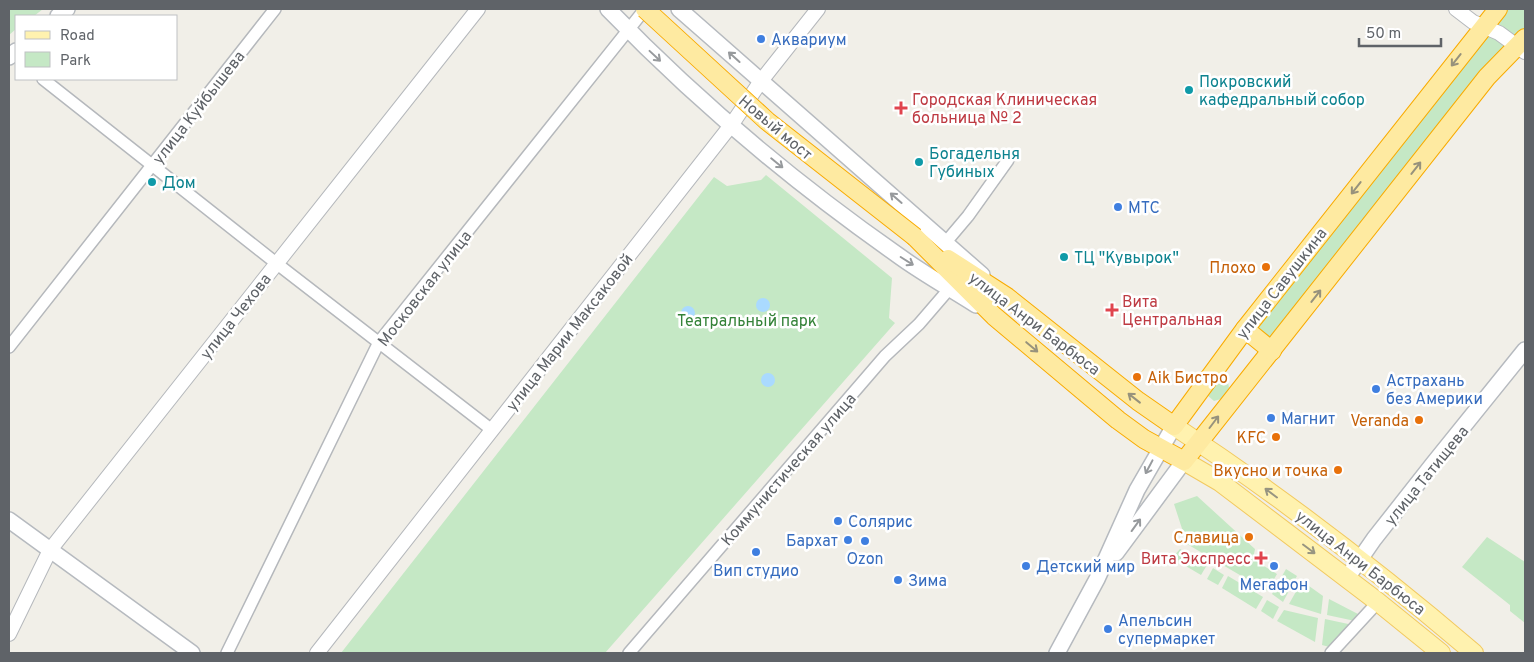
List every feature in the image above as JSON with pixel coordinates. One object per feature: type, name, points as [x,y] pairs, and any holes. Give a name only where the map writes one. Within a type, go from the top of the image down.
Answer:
[{"type":"highway","name":"Новый мост","points":[[645,9],[767,121],[915,237]]},
{"type":"highway","name":"улица Савушкина","points":[[1174,426],[1245,329],[1498,9]]},
{"type":"highway","name":"улица Савушкина","points":[[1184,461],[1487,77],[1523,46]]},
{"type":"highway","name":"улица Анри Барбюса","points":[[915,237],[1007,298],[1138,401],[1174,426]]},
{"type":"highway","name":"улица Анри Барбюса","points":[[915,237],[994,316],[1126,426],[1184,461]]},
{"type":"highway","points":[[1245,329],[1272,351]]},
{"type":"main road","points":[[608,9],[687,85],[821,198],[900,258],[994,316]]},
{"type":"main road","points":[[679,9],[946,242],[1007,298]]},
{"type":"main road","name":"улица Татищева","points":[[1347,578],[1374,539],[1525,350]]},
{"type":"main road","name":"улица Анри Барбюса","points":[[1174,426],[1232,464],[1360,561],[1474,653]]},
{"type":"main road","name":"улица Савушкина","points":[[1057,653],[1097,578],[1137,490],[1174,426]]},
{"type":"main road","name":"улица Анри Барбюса","points":[[1184,461],[1220,482],[1347,578],[1441,653]]},
{"type":"main road","name":"улица Савушкина","points":[[1097,578],[1184,461]]},
{"type":"main road","points":[[9,520],[192,653]]},
{"type":"street","name":"улица Куйбышева","points":[[9,347],[275,9]]},
{"type":"street","name":"улица Чехова","points":[[9,634],[50,550],[478,9]]},
{"type":"street","name":"Московская улица","points":[[227,653],[380,342],[645,9]]},
{"type":"street","name":"улица Марии Максаковой","points":[[317,653],[732,124],[762,81],[818,9]]},
{"type":"street","points":[[1456,9],[1473,22],[1484,25],[1523,46]]},
{"type":"street","points":[[44,80],[492,430]]},
{"type":"street","points":[[946,242],[968,216],[1008,160]]},
{"type":"street","name":"Коммунистическая улица","points":[[629,653],[885,356],[919,324],[950,288]]},
{"type":"street","points":[[1331,653],[1378,602]]},
{"type":"green space","points":[[9,9],[43,9],[35,15],[15,15],[15,30],[9,35]]},
{"type":"green space","points":[[1498,9],[1525,9],[1525,38],[1272,351],[1245,329]]},
{"type":"green space","name":"Театральный парк","points":[[766,175],[892,278],[889,318],[895,323],[605,653],[341,653],[714,177],[727,186],[761,180]]},
{"type":"green space","points":[[1221,377],[1228,382],[1229,388],[1221,399],[1214,401],[1207,395]]},
{"type":"green space","points":[[1197,496],[1255,549],[1253,559],[1277,574],[1267,591],[1187,544],[1174,504]]},
{"type":"green space","points":[[1487,537],[1525,562],[1525,623],[1510,611],[1510,605],[1462,567]]},
{"type":"green space","points":[[1180,549],[1207,565],[1201,575],[1172,558]]},
{"type":"green space","points":[[1213,568],[1224,575],[1218,585],[1207,579]]},
{"type":"green space","points":[[1286,569],[1297,576],[1283,602],[1272,594]]},
{"type":"green space","points":[[1228,576],[1263,597],[1256,609],[1222,588]]},
{"type":"green space","points":[[1302,581],[1323,596],[1321,614],[1289,604]]},
{"type":"green space","points":[[1329,599],[1358,614],[1355,621],[1327,615]]},
{"type":"green space","points":[[1267,600],[1279,607],[1273,619],[1261,611]]},
{"type":"green space","points":[[1284,610],[1318,618],[1315,642],[1277,621]]},
{"type":"green space","points":[[1325,619],[1353,625],[1333,648],[1322,645]]},
{"type":"water","points":[[760,298],[766,298],[770,305],[766,312],[760,312],[756,308],[756,302]]},
{"type":"water","points":[[685,306],[691,306],[695,313],[691,320],[685,320],[681,316],[681,310]]},
{"type":"water","points":[[765,373],[771,373],[775,380],[771,387],[765,387],[761,383],[761,377]]},
{"type":"place","name":"Аквариум","points":[[761,39]]},
{"type":"place","name":"Покровский кафедральный собор","points":[[1189,90]]},
{"type":"place","name":"Городская Клиническая больница № 2","points":[[901,108]]},
{"type":"place","name":"Богадельня Губиных","points":[[919,162]]},
{"type":"place","name":"Дом","points":[[152,182]]},
{"type":"place","name":"МТС","points":[[1118,207]]},
{"type":"place","name":"ТЦ \"Кувырок\"","points":[[1064,257]]},
{"type":"place","name":"Плохо","points":[[1266,267]]},
{"type":"place","name":"Вита Центральная","points":[[1112,310]]},
{"type":"place","name":"Aik Бистро","points":[[1137,377]]},
{"type":"place","name":"Астрахань без Америки","points":[[1376,389]]},
{"type":"place","name":"Магнит","points":[[1271,418]]},
{"type":"place","name":"Veranda","points":[[1419,420]]},
{"type":"place","name":"KFC","points":[[1276,437]]},
{"type":"place","name":"Вкусно и точка","points":[[1338,470]]},
{"type":"place","name":"Солярис","points":[[838,521]]},
{"type":"place","name":"Славица","points":[[1249,537]]},
{"type":"place","name":"Бархат","points":[[848,540]]},
{"type":"place","name":"Ozon","points":[[865,541]]},
{"type":"place","name":"Вип студио","points":[[756,552]]},
{"type":"place","name":"Вита Экспресс","points":[[1261,558]]},
{"type":"place","name":"Детский мир","points":[[1026,566]]},
{"type":"place","name":"Мегафон","points":[[1274,566]]},
{"type":"place","name":"Зима","points":[[898,580]]},
{"type":"place","name":"Апельсин супермаркет","points":[[1108,629]]}]
